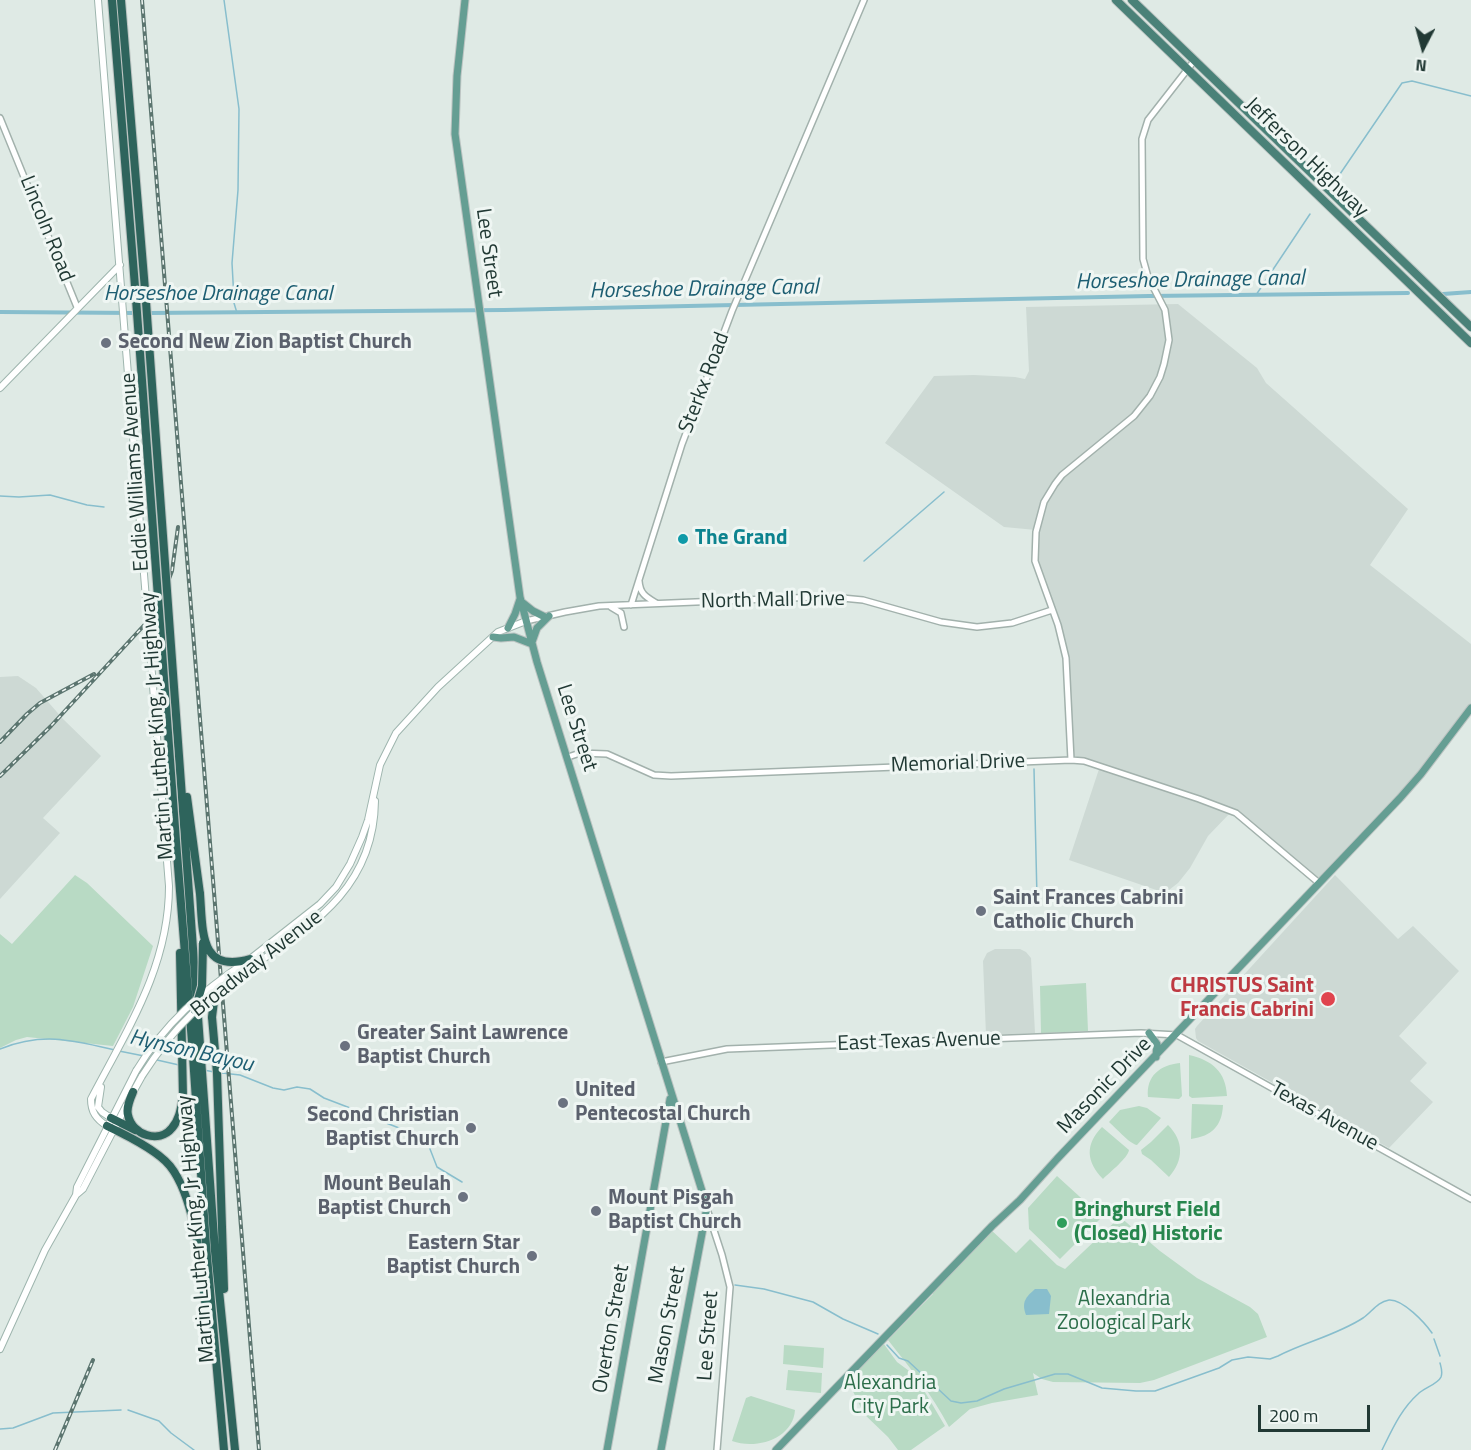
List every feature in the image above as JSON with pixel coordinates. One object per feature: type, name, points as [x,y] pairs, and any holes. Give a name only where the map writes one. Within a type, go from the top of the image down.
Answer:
[{"type":"highway","name":"Martin Luther King, Jr Highway","points":[[112,0],[180,891],[198,1064]]},
{"type":"highway","name":"Martin Luther King, Jr Highway","points":[[121,0],[176,713],[190,922],[206,1245],[224,1448]]},
{"type":"highway","name":"Jefferson Highway","points":[[1116,0],[1470,341]]},
{"type":"highway","name":"Jefferson Highway","points":[[1132,0],[1471,327]]},
{"type":"highway","points":[[176,713],[203,924],[203,967],[197,1003],[212,1017]]},
{"type":"highway","points":[[113,1124],[155,1137],[173,1127],[179,1116],[182,1079],[180,891]]},
{"type":"highway","points":[[203,924],[209,952],[214,958],[226,963],[251,962]]},
{"type":"highway","points":[[222,1313],[224,1290],[220,1160],[217,1073],[212,1017],[214,1001],[228,982]]},
{"type":"highway","name":"Martin Luther King, Jr Highway","points":[[199,1082],[235,1450]]},
{"type":"highway","points":[[133,1092],[128,1114],[138,1131]]},
{"type":"highway","points":[[113,1124],[170,1166],[189,1206],[200,1262],[224,1448]]},
{"type":"main road","name":"Eddie Williams Avenue","points":[[98,0],[169,901],[166,930],[152,979],[121,1044],[91,1099],[94,1115],[113,1124]]},
{"type":"main road","name":"Lee Street","points":[[465,0],[457,76],[455,134],[521,599],[532,643],[707,1207]]},
{"type":"main road","points":[[0,388],[120,265]]},
{"type":"main road","points":[[493,637],[501,639],[514,637],[532,643],[537,628],[547,616],[532,611],[521,599],[508,628]]},
{"type":"main road","name":"Broadway Avenue","points":[[113,1124],[161,1047],[197,1003],[228,982],[320,904],[336,887],[350,864],[362,837],[380,765],[396,733],[438,687],[493,637],[500,631],[526,621]]},
{"type":"main road","name":"Masonic Drive","points":[[776,1450],[992,1226],[1020,1200],[1416,780],[1471,708]]},
{"type":"main road","name":"Broadway Avenue","points":[[0,1349],[45,1250],[76,1195],[83,1189],[136,1071],[152,1045],[197,1003],[251,962],[323,914],[350,886],[370,839],[375,817],[375,786]]},
{"type":"main road","points":[[1149,1033],[1156,1041],[1156,1057]]},
{"type":"main road","name":"Overton Street","points":[[607,1450],[670,1104],[665,1072]]},
{"type":"main road","name":"Mason Street","points":[[661,1450],[707,1207]]},
{"type":"street","name":"Sterkx Road","points":[[631,605],[682,444],[732,311],[864,0]]},
{"type":"street","points":[[1071,760],[1068,668],[1058,625],[1035,561],[1036,532],[1048,493],[1062,475],[1130,420],[1150,396],[1160,377],[1167,353],[1169,330],[1165,310],[1143,259],[1142,139],[1148,120],[1194,61]]},
{"type":"street","name":"Lincoln Road","points":[[0,118],[77,307]]},
{"type":"street","points":[[639,578],[643,595],[657,604]]},
{"type":"street","name":"North Mall Drive","points":[[526,621],[607,606],[816,597],[863,600],[941,622],[977,627],[1012,624],[1052,610]]},
{"type":"street","points":[[607,606],[621,613],[624,627]]},
{"type":"street","name":"Memorial Drive","points":[[568,757],[589,753],[607,754],[654,775],[690,776],[884,766],[1071,760],[1093,764],[1232,811],[1243,817],[1319,883]]},
{"type":"street","name":"East Texas Avenue","points":[[661,1062],[727,1049],[1149,1033],[1177,1035]]},
{"type":"street","name":"Texas Avenue","points":[[1177,1035],[1471,1199]]},
{"type":"street","name":"Lee Street","points":[[707,1207],[730,1287],[717,1450]]},
{"type":"shaded area","points":[[1178,304],[1257,368],[1266,383],[1408,509],[1370,565],[1471,644],[1471,708],[1421,774],[1319,883],[1232,811],[1208,836],[1190,868],[1178,883],[1165,893],[1069,860],[1100,766],[1071,760],[1066,658],[1035,561],[1036,530],[1004,527],[885,443],[934,376],[974,375],[1025,379],[1029,371],[1026,307]]},
{"type":"shaded area","points":[[18,676],[36,688],[63,719],[101,756],[43,818],[60,833],[0,899],[0,677]]},
{"type":"shaded area","name":"CHRISTUS Saint Francis Cabrini","points":[[1335,875],[1398,939],[1413,926],[1459,971],[1399,1036],[1427,1063],[1410,1081],[1433,1102],[1389,1148],[1196,1038],[1197,1026]]},
{"type":"shaded area","points":[[995,949],[1020,949],[1031,958],[1035,1033],[986,1035],[983,961],[987,953]]},
{"type":"green space","points":[[75,875],[87,883],[153,946],[133,1007],[113,1046],[27,1037],[0,1048],[0,934],[12,944]]},
{"type":"green space","points":[[1086,983],[1088,1031],[1041,1033],[1040,986]]},
{"type":"green space","points":[[1189,1055],[1204,1060],[1216,1068],[1224,1080],[1227,1096],[1192,1098],[1189,1096]]},
{"type":"green space","points":[[1180,1063],[1182,1096],[1179,1099],[1148,1097],[1149,1083],[1156,1073],[1166,1066]]},
{"type":"green space","points":[[1192,1104],[1223,1105],[1221,1119],[1214,1129],[1205,1135],[1191,1139]]},
{"type":"green space","points":[[1139,1106],[1147,1108],[1161,1118],[1137,1145],[1109,1122],[1120,1110]]},
{"type":"green space","points":[[1168,1125],[1177,1137],[1180,1151],[1177,1164],[1169,1177],[1142,1154],[1141,1150]]},
{"type":"green space","points":[[1102,1127],[1129,1150],[1122,1161],[1103,1179],[1093,1166],[1090,1153],[1090,1146],[1096,1133]]},
{"type":"green space","name":"Bringhurst Field (Closed) Historic","points":[[1057,1176],[1102,1217],[1060,1259],[1029,1229],[1028,1208]]},
{"type":"green space","name":"Alexandria Zoological Park","points":[[1120,1217],[1160,1251],[1197,1278],[1250,1307],[1258,1314],[1267,1337],[1154,1380],[1140,1383],[1053,1382],[1033,1373],[1038,1395],[970,1409],[949,1427],[928,1392],[888,1340],[933,1294],[931,1292],[990,1229],[1016,1253],[1030,1239],[1057,1265],[1065,1269]]},
{"type":"green space","name":"Alexandria City Park","points":[[881,1340],[897,1362],[912,1373],[919,1382],[945,1426],[911,1450],[898,1450],[864,1414],[846,1377]]},
{"type":"green space","points":[[784,1345],[824,1348],[823,1368],[783,1364]]},
{"type":"green space","points":[[788,1370],[822,1373],[821,1393],[786,1390]]},
{"type":"green space","points":[[751,1396],[795,1410],[793,1420],[781,1435],[762,1443],[732,1441],[746,1398]]},
{"type":"water","points":[[1035,1289],[1047,1289],[1051,1296],[1049,1314],[1026,1315],[1025,1300]]},
{"type":"waterway","points":[[224,0],[239,109],[238,190],[232,263],[234,299]]},
{"type":"waterway","points":[[1340,174],[1402,83],[1412,81],[1471,96]]},
{"type":"waterway","points":[[1256,295],[1310,214]]},
{"type":"waterway","name":"Horseshoe Drainage Canal","points":[[1443,294],[1471,292]]},
{"type":"waterway","name":"Horseshoe Drainage Canal","points":[[148,313],[504,310],[1149,296],[1408,293]]},
{"type":"waterway","points":[[234,303],[237,313]]},
{"type":"waterway","name":"Horseshoe Drainage Canal","points":[[0,312],[137,313]]},
{"type":"waterway","points":[[864,561],[944,492]]},
{"type":"waterway","points":[[0,496],[50,495],[104,507]]},
{"type":"waterway","points":[[1034,769],[1037,898]]},
{"type":"waterway","name":"Hynson Bayou","points":[[0,1049],[30,1041],[58,1039],[115,1050]]},
{"type":"waterway","name":"Hynson Bayou","points":[[119,1051],[144,1056]]},
{"type":"waterway","name":"Hynson Bayou","points":[[157,1060],[179,1065]]},
{"type":"waterway","name":"Hynson Bayou","points":[[204,1070],[214,1072]]},
{"type":"waterway","name":"Hynson Bayou","points":[[222,1073],[240,1075],[273,1088],[310,1089],[324,1098],[371,1116]]},
{"type":"waterway","name":"Hynson Bayou","points":[[381,1121],[412,1133]]},
{"type":"waterway","name":"Hynson Bayou","points":[[430,1149],[437,1167],[462,1182]]},
{"type":"waterway","name":"Hynson Bayou","points":[[735,1285],[764,1289],[813,1302],[843,1319],[878,1334]]},
{"type":"waterway","name":"Hynson Bayou","points":[[887,1345],[899,1358],[908,1361],[951,1401],[961,1403],[977,1401],[1004,1389],[1055,1374],[1068,1374],[1102,1388],[1155,1391],[1219,1368],[1232,1360],[1248,1357],[1270,1359],[1278,1356],[1353,1324],[1381,1303],[1389,1300],[1407,1307],[1432,1333]]},
{"type":"waterway","name":"Hynson Bayou","points":[[1434,1339],[1440,1356]]},
{"type":"waterway","name":"Hynson Bayou","points":[[1382,1450],[1407,1406],[1441,1377],[1440,1363]]},
{"type":"waterway","points":[[0,1429],[13,1428],[53,1413],[121,1410]]},
{"type":"waterway","points":[[128,1410],[159,1421],[194,1450]]},
{"type":"railway","points":[[142,0],[259,1450]]},
{"type":"railway","points":[[0,776],[51,726],[148,621],[162,597],[172,571],[178,527]]},
{"type":"railway","points":[[0,742],[40,703],[94,674]]},
{"type":"railway","points":[[55,1450],[93,1360]]},
{"type":"place","name":"Second New Zion Baptist Church","points":[[106,343]]},
{"type":"place","name":"The Grand","points":[[683,539]]},
{"type":"place","name":"Saint Frances Cabrini Catholic Church","points":[[981,911]]},
{"type":"place","name":"CHRISTUS Saint Francis Cabrini","points":[[1328,999]]},
{"type":"place","name":"Greater Saint Lawrence Baptist Church","points":[[345,1046]]},
{"type":"place","name":"United Pentecostal Church","points":[[563,1103]]},
{"type":"place","name":"Second Christian Baptist Church","points":[[471,1128]]},
{"type":"place","name":"Mount Beulah Baptist Church","points":[[463,1197]]},
{"type":"place","name":"Mount Pisgah Baptist Church","points":[[596,1211]]},
{"type":"place","name":"Bringhurst Field (Closed) Historic","points":[[1062,1223]]},
{"type":"place","name":"Eastern Star Baptist Church","points":[[532,1256]]}]
